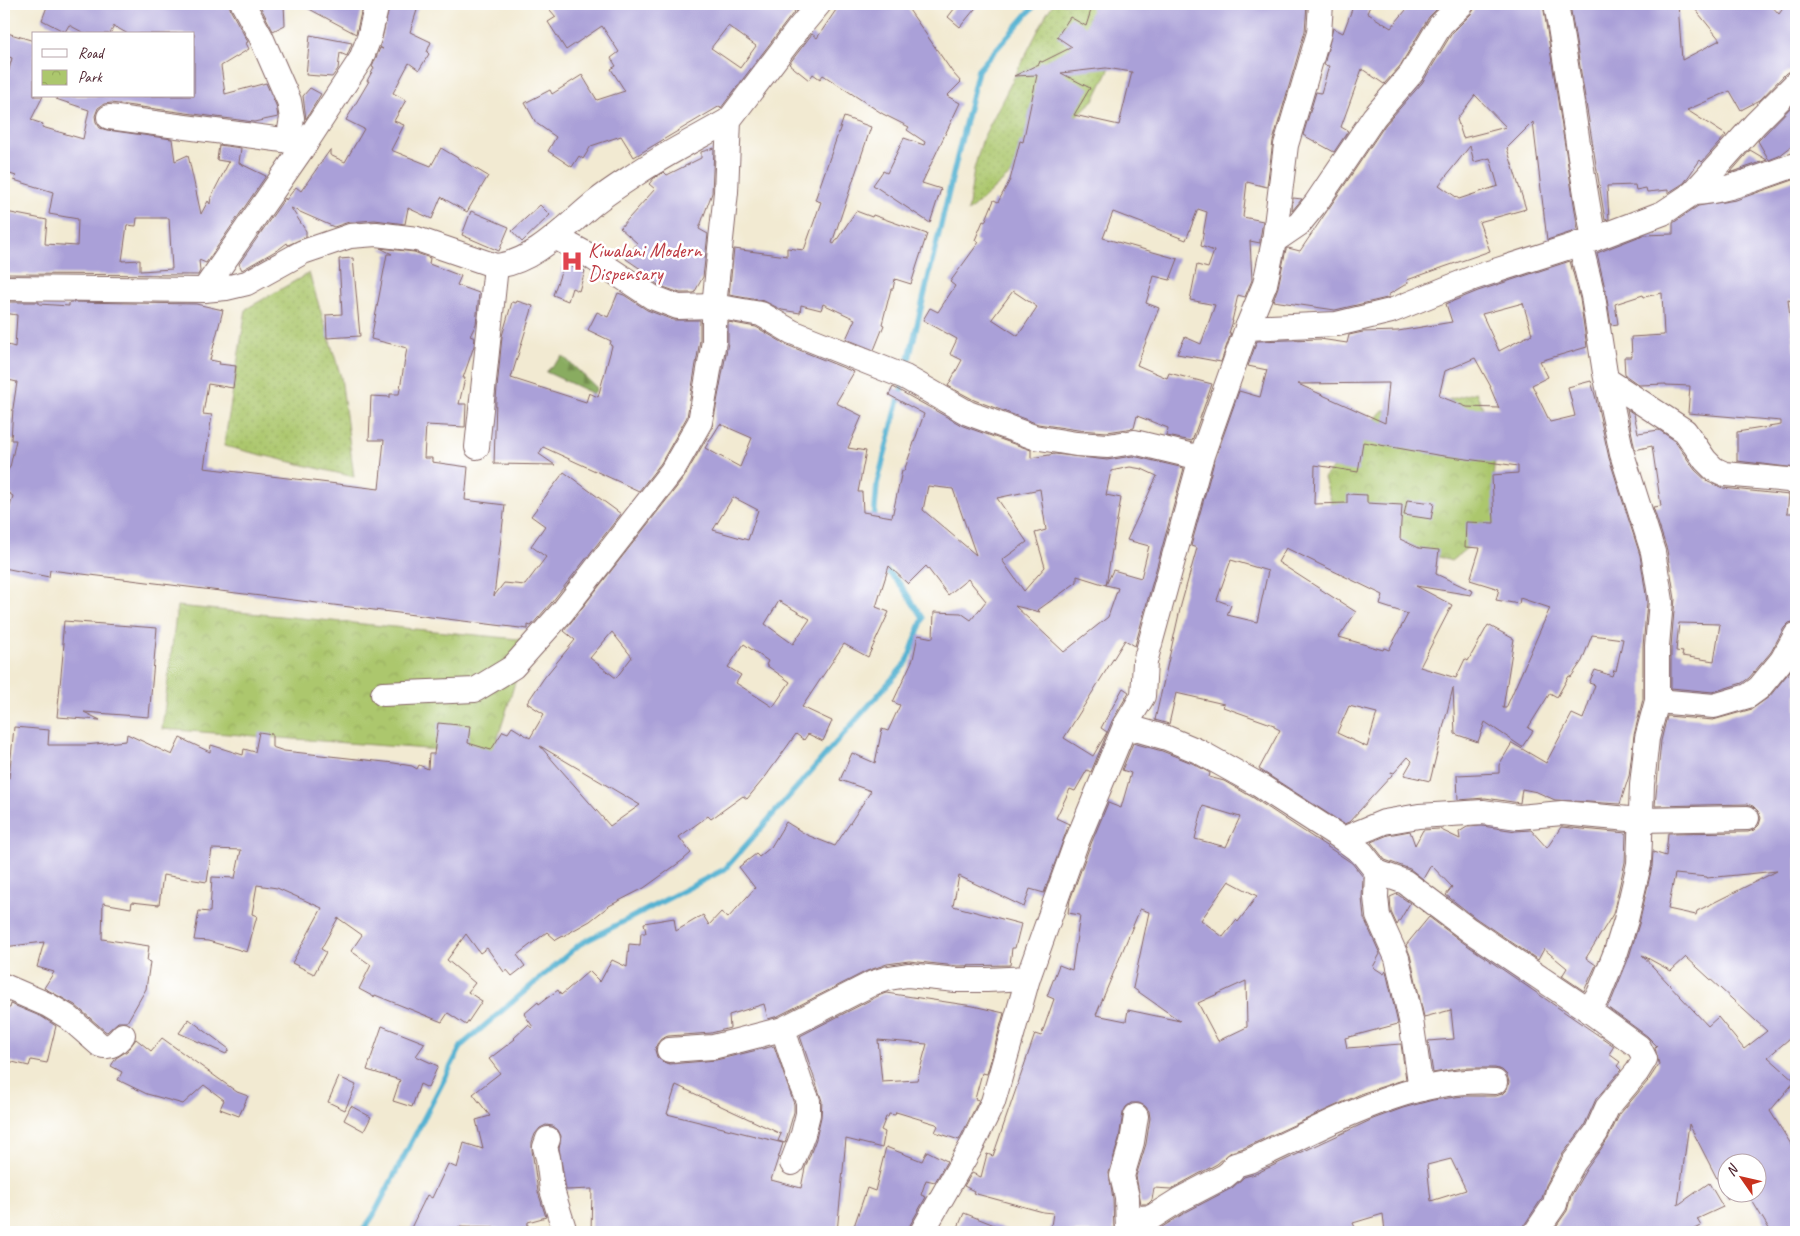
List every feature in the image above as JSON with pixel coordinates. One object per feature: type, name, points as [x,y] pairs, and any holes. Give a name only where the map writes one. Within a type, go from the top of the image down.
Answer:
[{"type":"street","points":[[243,4],[289,101],[297,142]]},
{"type":"street","points":[[204,290],[297,142],[361,59],[369,38],[377,4]]},
{"type":"street","points":[[4,288],[204,290],[226,288],[247,283],[303,252],[350,236],[376,234],[417,239],[496,266],[520,260],[555,237],[593,204],[638,172],[729,120],[798,28],[819,4]]},
{"type":"street","points":[[922,1232],[972,1145],[993,1102],[1028,978],[1075,846],[1125,726],[1143,696],[1145,662],[1201,458],[1247,328],[1265,284],[1274,241],[1286,145],[1319,33],[1321,4]]},
{"type":"street","points":[[1274,241],[1299,224],[1316,203],[1374,117],[1411,74],[1441,24],[1462,4]]},
{"type":"street","points":[[1556,4],[1585,193],[1587,241],[1607,380],[1622,454],[1653,552],[1661,601],[1657,646],[1658,701],[1647,738],[1640,820],[1639,864],[1626,920],[1607,975],[1599,994],[1588,1010]]},
{"type":"street","points":[[1247,328],[1337,324],[1390,311],[1473,278],[1587,241],[1662,213],[1693,193],[1755,124],[1796,84]]},
{"type":"street","points":[[109,117],[297,142]]},
{"type":"street","points":[[383,694],[475,690],[513,667],[563,612],[672,470],[700,422],[714,341],[714,306],[726,192],[729,120]]},
{"type":"street","points":[[1693,193],[1725,188],[1796,165]]},
{"type":"street","points":[[555,237],[590,256],[652,297],[678,307],[714,306],[761,314],[792,332],[905,377],[968,413],[1034,437],[1076,444],[1108,446],[1134,442],[1201,458]]},
{"type":"street","points":[[477,447],[496,266]]},
{"type":"street","points":[[1607,380],[1685,431],[1705,460],[1714,469],[1725,474],[1788,480],[1796,483]]},
{"type":"street","points":[[1658,701],[1714,706],[1748,696],[1759,688],[1782,660],[1796,635]]},
{"type":"street","points":[[1125,726],[1167,738],[1198,751],[1259,785],[1362,853],[1377,872],[1405,882],[1469,930],[1588,1010],[1639,1048],[1645,1059],[1638,1072],[1607,1108],[1596,1133],[1574,1162],[1558,1191],[1555,1204],[1536,1232]]},
{"type":"street","points":[[1343,839],[1384,822],[1419,816],[1483,812],[1518,817],[1562,813],[1640,820],[1747,818]]},
{"type":"street","points":[[1377,872],[1376,897],[1378,916],[1397,958],[1411,1020],[1421,1088]]},
{"type":"street","points":[[669,1050],[713,1047],[783,1029],[873,983],[889,978],[908,975],[956,980],[1028,978]]},
{"type":"street","points":[[4,986],[48,1004],[68,1017],[100,1045],[112,1046],[123,1035]]},
{"type":"street","points":[[783,1029],[808,1101],[808,1114],[803,1134],[792,1164]]},
{"type":"street","points":[[1136,1116],[1132,1142],[1122,1176],[1127,1197],[1128,1226],[1152,1217],[1179,1200],[1225,1176],[1235,1165],[1249,1161],[1328,1123],[1371,1106],[1421,1088],[1467,1082],[1495,1082]]},
{"type":"street","points":[[548,1139],[545,1147],[552,1190],[565,1232]]},
{"type":"green space","points":[[1053,4],[1134,4],[1131,25],[1094,100],[968,212],[974,169],[983,138]]},
{"type":"green space","points":[[309,273],[341,377],[354,477],[224,446],[246,309]]},
{"type":"green space","points":[[563,356],[597,388],[594,394],[546,372]]},
{"type":"green space","points":[[1476,392],[1497,439],[1493,478],[1505,517],[1451,561],[1362,532],[1335,514],[1324,478],[1383,410],[1416,409]]},
{"type":"green space","points":[[177,606],[528,640],[493,754],[162,729]]},
{"type":"building","points":[[48,4],[229,4],[248,42],[246,43],[249,49],[221,66],[225,94],[266,83],[276,105],[278,117],[254,122],[111,103],[104,104],[98,108],[95,116],[100,128],[172,139],[175,161],[188,155],[201,214],[208,201],[210,204],[211,197],[229,162],[217,160],[219,145],[241,148],[239,163],[266,176],[206,263],[199,260],[200,271],[198,275],[4,274],[4,222],[6,212],[47,220],[45,244],[77,246],[78,219],[49,214],[53,192],[14,180],[16,176],[4,172],[4,89],[12,58],[4,55],[4,32],[32,40],[32,98],[42,98],[31,120],[43,124],[42,127],[83,139],[89,110],[56,98],[195,98],[195,32],[124,32],[114,26],[111,32],[82,32],[69,25],[65,32],[42,20]],"holes":[[[137,218],[169,218],[172,269],[140,271],[140,260],[122,261],[127,225],[136,226]]]},
{"type":"building","points":[[259,4],[284,4],[285,25],[273,31]]},
{"type":"building","points":[[300,4],[363,4],[356,34]]},
{"type":"building","points":[[390,4],[419,4],[410,32],[431,42],[427,52],[429,54],[419,70],[409,63],[393,93],[406,100],[394,121],[404,125],[391,150],[431,166],[441,148],[488,176],[467,212],[441,197],[432,219],[408,208],[405,224],[375,220],[349,222],[334,227],[291,208],[306,231],[306,237],[288,245],[287,243],[242,270],[239,264],[285,198],[286,200],[296,187],[301,191],[330,150],[330,155],[345,162],[364,129],[346,120],[369,81],[367,81],[374,68],[372,67],[380,48],[383,49],[380,47]]},
{"type":"building","points":[[545,4],[800,4],[721,108],[720,106],[634,157],[621,136],[591,146],[583,159],[579,156],[572,167],[548,151],[556,137],[536,123],[525,103],[550,90],[552,94],[582,75],[597,100],[625,91],[611,69],[616,66],[611,58],[619,52],[602,26],[566,50],[548,22],[556,17]],"holes":[[[728,26],[756,46],[740,68],[711,48]]]},
{"type":"building","points":[[840,4],[905,4],[961,82],[947,96],[960,103],[922,183],[941,189],[930,223],[873,185],[883,171],[887,173],[904,138],[924,145],[925,142],[907,130],[909,127],[883,114],[823,75],[820,79],[813,74],[809,80],[789,64],[812,34],[817,38]]},
{"type":"building","points":[[958,4],[979,4],[960,27],[948,17]]},
{"type":"building","points":[[1093,4],[1307,4],[1305,31],[1273,141],[1267,187],[1247,182],[1243,217],[1263,221],[1260,243],[1250,241],[1252,280],[1245,297],[1238,295],[1229,333],[1231,333],[1221,362],[1177,354],[1185,337],[1201,344],[1215,305],[1190,300],[1197,265],[1208,268],[1214,251],[1201,246],[1207,212],[1198,209],[1186,240],[1113,212],[1103,238],[1178,259],[1170,280],[1154,276],[1146,303],[1159,308],[1137,365],[1167,378],[1169,373],[1212,384],[1192,441],[1167,436],[1168,428],[1137,416],[1134,428],[1107,432],[1078,430],[1038,424],[974,400],[948,386],[962,360],[950,354],[957,339],[923,320],[930,308],[938,312],[955,286],[950,282],[979,242],[975,240],[983,221],[985,222],[994,200],[998,202],[1010,180],[1020,141],[1023,142],[1037,75],[1014,76],[1039,64],[1040,61],[1042,62],[1072,47],[1057,37],[1070,17],[1086,26]],"holes":[[[1106,68],[1132,72],[1119,125],[1074,115],[1090,88],[1061,73]],[[1013,291],[1037,307],[1018,336],[992,319]]]},
{"type":"building","points":[[1354,4],[1371,4],[1367,13],[1391,28],[1411,4],[1442,4],[1429,17],[1400,66],[1384,84],[1362,69],[1341,127],[1348,131],[1334,152],[1303,135],[1316,92],[1321,93],[1329,66],[1324,65],[1333,28],[1343,33]]},
{"type":"building","points":[[1475,4],[1543,4],[1578,230],[1547,240],[1533,122],[1507,148],[1526,209],[1479,222],[1490,251],[1407,280],[1408,283],[1388,295],[1389,297],[1387,298],[1335,310],[1273,301],[1286,249],[1300,251],[1385,125],[1422,83],[1452,33],[1475,8]],"holes":[[[1475,95],[1506,127],[1463,138],[1457,119]],[[1470,146],[1474,162],[1490,158],[1498,186],[1459,199],[1439,185]]]},
{"type":"building","points":[[1590,4],[1678,4],[1682,60],[1720,40],[1691,4],[1770,4],[1779,14],[1786,4],[1796,7],[1795,70],[1786,73],[1760,100],[1741,110],[1730,91],[1687,110],[1726,135],[1702,162],[1700,160],[1684,183],[1668,193],[1668,190],[1647,192],[1646,188],[1636,190],[1635,185],[1607,186],[1609,219],[1605,220],[1570,5],[1571,8]]},
{"type":"building","points":[[310,35],[352,43],[347,56],[340,53],[338,69],[332,77],[306,75]]},
{"type":"building","points":[[310,88],[321,94],[306,119],[303,96]]},
{"type":"building","points":[[1796,102],[1796,143],[1779,156],[1769,160],[1758,141]]},
{"type":"building","points":[[844,117],[871,127],[832,243],[834,244],[856,211],[927,234],[911,284],[895,279],[882,324],[884,325],[874,350],[846,339],[855,319],[823,304],[821,310],[801,305],[800,313],[782,310],[764,301],[729,295],[734,249],[787,256],[787,248],[804,250],[821,202],[815,200]]},
{"type":"building","points":[[714,148],[712,193],[699,229],[708,234],[703,277],[694,293],[680,293],[658,285],[653,281],[654,278],[626,259],[637,243],[620,228],[655,189],[649,184],[654,178],[664,172],[667,175],[701,158],[701,152]]},
{"type":"building","points":[[1750,150],[1767,160],[1730,173]]},
{"type":"building","points":[[1796,179],[1796,302],[1788,300],[1794,352],[1796,352],[1796,468],[1737,461],[1737,432],[1781,425],[1781,421],[1688,413],[1690,386],[1666,384],[1639,385],[1625,375],[1624,357],[1632,357],[1631,337],[1664,335],[1662,293],[1644,297],[1643,295],[1615,304],[1618,324],[1611,325],[1597,253],[1643,235],[1673,234],[1673,223],[1698,206],[1736,200]]},
{"type":"building","points":[[1293,198],[1302,199],[1292,211]]},
{"type":"building","points":[[540,205],[550,215],[522,242],[512,231]]},
{"type":"building","points":[[471,211],[509,227],[499,251],[462,235]]},
{"type":"building","points":[[380,248],[414,252],[430,258],[429,264],[461,276],[457,285],[479,293],[476,324],[470,336],[475,338],[474,346],[463,378],[465,378],[459,404],[466,404],[465,427],[426,425],[424,458],[432,458],[432,462],[468,467],[465,500],[505,505],[494,596],[504,583],[525,585],[546,557],[531,546],[545,526],[531,516],[564,472],[621,514],[552,602],[531,626],[528,625],[528,629],[50,570],[49,577],[4,568],[4,526],[13,496],[4,490],[4,476],[10,467],[16,440],[11,440],[17,382],[4,379],[4,344],[15,347],[17,315],[4,313],[4,302],[39,302],[39,304],[69,306],[71,302],[196,304],[223,310],[210,360],[220,362],[219,364],[236,366],[233,388],[208,384],[203,414],[212,415],[204,468],[379,489],[384,440],[369,440],[371,396],[390,397],[390,394],[399,394],[407,348],[371,339],[387,254],[392,254]]},
{"type":"building","points":[[353,258],[360,336],[327,338],[326,315],[342,314],[339,259]]},
{"type":"building","points":[[1570,261],[1580,299],[1587,347],[1540,361],[1548,377],[1532,385],[1550,422],[1575,416],[1568,387],[1591,381],[1609,458],[1640,555],[1647,602],[1643,646],[1643,699],[1634,735],[1629,776],[1620,804],[1555,800],[1537,792],[1522,789],[1520,803],[1485,798],[1458,800],[1457,775],[1499,773],[1499,765],[1512,743],[1546,763],[1572,714],[1583,719],[1595,685],[1589,683],[1595,670],[1612,676],[1614,670],[1616,671],[1623,639],[1592,635],[1582,661],[1571,677],[1569,676],[1557,697],[1550,693],[1528,728],[1533,731],[1522,747],[1485,722],[1478,742],[1455,734],[1453,688],[1430,781],[1404,775],[1412,761],[1408,757],[1394,773],[1391,772],[1392,775],[1349,822],[1344,824],[1259,769],[1280,730],[1274,727],[1274,725],[1223,707],[1224,704],[1176,693],[1169,724],[1155,720],[1181,605],[1197,548],[1191,546],[1214,462],[1239,391],[1260,397],[1267,370],[1248,366],[1257,341],[1320,339],[1347,343],[1349,335],[1363,332],[1398,331],[1452,322],[1446,304],[1478,291]],"holes":[[[1523,303],[1532,334],[1499,351],[1482,314]],[[1475,358],[1491,387],[1499,408],[1467,407],[1439,396],[1445,371]],[[1389,383],[1385,423],[1298,384]],[[1363,442],[1437,455],[1518,466],[1518,473],[1492,475],[1494,523],[1466,522],[1465,547],[1480,548],[1470,580],[1499,589],[1496,600],[1519,604],[1520,598],[1550,608],[1506,708],[1503,708],[1514,639],[1488,625],[1468,661],[1465,659],[1456,678],[1420,667],[1452,605],[1416,586],[1471,595],[1473,591],[1436,574],[1439,550],[1419,548],[1400,539],[1402,505],[1367,503],[1367,495],[1347,494],[1347,503],[1314,504],[1315,465],[1358,472]],[[1286,548],[1383,595],[1380,605],[1408,614],[1389,650],[1384,648],[1383,650],[1339,637],[1356,612],[1278,562]],[[1231,560],[1268,571],[1257,622],[1227,615],[1231,605],[1217,600]],[[1349,706],[1377,713],[1367,747],[1337,733]]]},
{"type":"building","points":[[564,264],[585,271],[579,291],[572,288],[568,301],[553,295]]},
{"type":"building","points":[[618,293],[647,310],[673,320],[700,320],[700,340],[687,417],[661,463],[639,491],[543,447],[539,454],[555,465],[494,464],[496,399],[502,336],[512,302],[516,303],[517,301],[533,306],[511,378],[586,402],[589,393],[598,397],[612,346],[610,345],[611,341],[588,330],[597,312],[608,317]]},
{"type":"building","points":[[728,322],[756,327],[787,345],[854,372],[836,403],[862,416],[848,448],[866,451],[858,492],[862,492],[863,512],[892,517],[902,471],[904,471],[924,414],[889,395],[893,387],[963,426],[1031,450],[1031,458],[1055,454],[1107,460],[1133,456],[1184,468],[1135,646],[1125,640],[1064,738],[1093,756],[1107,732],[1101,728],[1123,688],[1129,692],[1112,721],[1091,772],[1087,770],[1075,791],[1070,789],[1056,818],[1069,824],[1044,893],[1030,889],[1024,907],[959,876],[953,906],[1021,924],[1015,948],[1012,948],[1010,965],[957,966],[909,961],[887,964],[867,971],[778,1016],[768,1019],[764,1004],[729,1015],[730,1028],[711,1033],[668,1036],[661,1039],[657,1044],[655,1050],[657,1057],[663,1062],[670,1064],[716,1060],[774,1046],[794,1104],[794,1112],[785,1143],[778,1141],[781,1134],[676,1085],[667,1114],[783,1143],[771,1180],[801,1188],[805,1168],[816,1139],[821,1117],[822,1101],[800,1036],[886,993],[973,1006],[1004,1013],[987,1074],[982,1073],[975,1099],[979,1100],[959,1140],[935,1132],[938,1126],[936,1124],[896,1112],[895,1115],[889,1114],[886,1117],[881,1130],[885,1132],[882,1148],[846,1139],[837,1232],[710,1232],[697,1230],[697,1232],[591,1232],[592,1189],[566,1190],[559,1148],[561,1136],[553,1126],[546,1125],[535,1134],[532,1150],[538,1192],[546,1217],[528,1222],[527,1232],[498,1232],[498,1228],[459,1227],[457,1232],[409,1232],[427,1195],[432,1198],[448,1164],[457,1168],[464,1143],[483,1149],[476,1120],[490,1116],[473,1094],[500,1073],[489,1059],[515,1039],[528,1025],[533,1027],[524,1014],[538,1002],[539,1004],[558,990],[561,995],[589,971],[600,982],[612,960],[627,967],[629,944],[640,945],[641,933],[646,933],[644,923],[674,918],[676,931],[703,915],[709,925],[721,912],[728,918],[755,888],[739,867],[756,854],[759,857],[771,847],[786,822],[807,835],[835,846],[871,791],[840,780],[852,753],[875,763],[882,729],[888,731],[900,705],[893,702],[913,659],[918,635],[933,638],[934,612],[961,613],[971,620],[986,601],[968,579],[948,595],[926,566],[908,584],[889,566],[876,607],[889,612],[868,657],[844,644],[802,707],[832,721],[823,741],[808,734],[804,740],[796,734],[747,799],[743,796],[711,819],[708,816],[679,837],[691,853],[683,860],[644,888],[609,906],[590,921],[556,940],[547,932],[517,955],[525,966],[512,976],[507,970],[504,972],[487,948],[480,953],[466,934],[447,960],[475,983],[468,992],[482,1001],[466,1025],[448,1013],[442,1022],[375,995],[374,997],[359,989],[371,965],[351,951],[362,935],[338,918],[321,949],[326,952],[314,974],[292,963],[322,908],[277,888],[257,885],[252,914],[257,916],[247,952],[208,941],[194,940],[199,911],[210,912],[212,877],[235,878],[241,850],[212,849],[207,882],[163,875],[159,905],[132,902],[131,908],[103,903],[102,939],[149,946],[147,961],[150,962],[146,989],[127,1022],[118,1022],[107,1032],[105,1031],[75,1005],[44,988],[54,972],[37,967],[44,942],[4,947],[4,778],[9,778],[14,727],[49,730],[48,745],[85,745],[126,741],[127,734],[172,755],[180,738],[210,752],[211,745],[243,755],[244,749],[255,752],[259,732],[272,734],[272,747],[284,751],[394,763],[412,766],[417,769],[419,765],[428,769],[429,754],[434,754],[438,723],[470,726],[468,743],[491,750],[503,731],[508,733],[512,727],[530,738],[544,714],[527,703],[544,678],[575,640],[564,631],[683,479],[712,429],[728,343]],"holes":[[[720,424],[752,438],[740,467],[705,448]],[[1130,467],[1142,469],[1157,476],[1127,540],[1149,546],[1141,578],[1113,570],[1106,585],[1121,498],[1106,495],[1111,471]],[[928,486],[953,489],[976,555],[923,510]],[[1040,489],[1046,530],[1035,533],[1045,567],[1024,591],[1002,560],[1027,542],[997,498]],[[733,497],[758,510],[748,540],[713,530]],[[1077,576],[1118,588],[1108,617],[1064,652],[1015,606],[1040,612],[1038,610],[1077,582]],[[779,601],[810,619],[793,644],[765,624]],[[612,632],[632,657],[616,678],[590,658]],[[744,644],[768,661],[766,665],[790,682],[773,707],[736,683],[741,675],[728,667]],[[540,746],[640,805],[610,826]],[[878,1040],[927,1044],[917,1080],[882,1082]]]},
{"type":"building","points":[[1627,409],[1634,414],[1638,433],[1659,430],[1674,440],[1695,470],[1708,482],[1723,488],[1789,495],[1787,513],[1796,513],[1796,621],[1789,623],[1784,628],[1771,652],[1749,678],[1742,683],[1713,692],[1671,688],[1671,647],[1675,599],[1667,550],[1653,507],[1661,506],[1652,446],[1635,450]],"holes":[[[1679,623],[1720,624],[1714,661],[1682,656],[1683,652],[1676,651]]]},
{"type":"building","points":[[1407,500],[1434,503],[1431,519],[1404,515]]},
{"type":"building","points":[[64,621],[157,628],[149,717],[84,712],[100,720],[57,717],[64,643],[62,643]]},
{"type":"building","points":[[1796,665],[1796,1033],[1768,1057],[1795,1081],[1770,1111],[1796,1152],[1796,1232],[1771,1232],[1754,1204],[1768,1204],[1768,1154],[1718,1154],[1718,1181],[1689,1124],[1678,1205],[1709,1183],[1718,1198],[1718,1204],[1721,1204],[1723,1207],[1697,1219],[1701,1226],[1690,1232],[1552,1232],[1567,1211],[1571,1196],[1586,1170],[1608,1139],[1619,1115],[1648,1081],[1659,1064],[1655,1048],[1657,1046],[1647,1036],[1607,1007],[1629,957],[1639,924],[1652,867],[1653,852],[1666,856],[1668,833],[1748,832],[1754,830],[1759,825],[1761,818],[1753,806],[1747,804],[1655,806],[1661,741],[1667,716],[1713,720],[1752,709],[1769,697]],"holes":[[[1777,871],[1697,911],[1696,915],[1668,909],[1675,874],[1707,878]],[[1642,955],[1671,971],[1686,957],[1767,1031],[1744,1049],[1718,1017],[1708,1026]]]},
{"type":"building","points":[[1133,743],[1162,751],[1192,763],[1210,773],[1209,777],[1224,781],[1252,797],[1352,863],[1363,877],[1362,898],[1364,918],[1380,954],[1373,967],[1384,974],[1386,971],[1398,1024],[1345,1038],[1347,1048],[1401,1044],[1406,1079],[1363,1093],[1244,1148],[1231,1152],[1217,1164],[1171,1189],[1154,1188],[1152,1200],[1148,1204],[1141,1204],[1136,1176],[1146,1144],[1150,1118],[1149,1111],[1139,1103],[1131,1103],[1123,1113],[1119,1139],[1109,1173],[1113,1199],[1114,1232],[1050,1232],[1053,1213],[973,1193],[974,1191],[964,1186],[972,1173],[981,1177],[987,1154],[993,1156],[1035,1034],[1041,1036],[1054,999],[1047,996],[1059,965],[1072,970],[1080,915],[1068,913],[1070,900],[1108,803],[1121,808],[1131,773],[1122,770]],"holes":[[[1203,806],[1240,817],[1226,847],[1195,839]],[[1229,881],[1257,896],[1238,922],[1236,920],[1223,937],[1201,920]],[[1140,909],[1149,912],[1133,988],[1180,1021],[1128,1010],[1126,1021],[1096,1015]],[[1246,981],[1247,1027],[1218,1041],[1198,1003]]]},
{"type":"building","points":[[1482,826],[1516,831],[1531,830],[1547,848],[1561,827],[1626,833],[1625,862],[1613,914],[1586,958],[1596,965],[1584,991],[1562,976],[1567,968],[1544,949],[1538,960],[1477,919],[1446,895],[1452,887],[1431,865],[1423,879],[1410,869],[1385,860],[1371,842],[1388,835],[1410,831],[1415,845],[1423,830],[1439,829],[1460,839],[1459,832],[1467,827]]},
{"type":"building","points":[[1397,894],[1410,903],[1397,925],[1391,912],[1390,897]]},
{"type":"building","points":[[1429,917],[1614,1046],[1609,1054],[1620,1062],[1617,1066],[1621,1070],[1596,1099],[1584,1126],[1562,1155],[1546,1185],[1542,1198],[1522,1232],[1385,1232],[1383,1214],[1353,1223],[1357,1232],[1142,1232],[1159,1229],[1186,1212],[1232,1188],[1244,1177],[1255,1174],[1373,1119],[1433,1100],[1463,1096],[1496,1096],[1502,1094],[1507,1089],[1509,1082],[1507,1075],[1502,1070],[1495,1068],[1462,1068],[1433,1073],[1428,1041],[1454,1039],[1451,1010],[1424,1017],[1406,945]],"holes":[[[1451,1159],[1466,1190],[1431,1201],[1427,1165]]]},
{"type":"building","points":[[11,1004],[42,1017],[56,1026],[47,1063],[31,1060],[29,1066],[4,1060],[4,1007],[10,1008]]},
{"type":"building","points":[[189,1019],[229,1049],[226,1054],[179,1033]]},
{"type":"building","points":[[382,1026],[425,1043],[416,1056],[438,1066],[428,1088],[420,1084],[412,1107],[393,1101],[400,1080],[367,1070]]},
{"type":"building","points":[[162,1038],[237,1092],[248,1096],[239,1116],[220,1109],[224,1100],[204,1085],[183,1104],[147,1094],[118,1080],[122,1072],[111,1066],[116,1058],[127,1051],[136,1039],[151,1051]]},
{"type":"building","points":[[339,1077],[356,1085],[345,1110],[328,1102]]},
{"type":"building","points":[[351,1106],[371,1117],[364,1131],[344,1120]]},
{"type":"building","points":[[886,1147],[922,1161],[927,1151],[947,1161],[935,1182],[926,1180],[921,1195],[926,1197],[908,1232],[852,1232],[867,1188],[875,1191]]},
{"type":"building","points":[[964,1213],[1012,1232],[956,1232]]},
{"type":"waterway","points":[[906,371],[978,70],[1036,4]]},
{"type":"waterway","points":[[874,520],[877,484],[903,383]]},
{"type":"waterway","points":[[362,1232],[373,1216],[462,1045],[580,944],[725,869],[907,662],[923,618],[900,584],[883,567]]},
{"type":"place","name":"Kiwalani Modern Dispensary","points":[[572,261]]}]
